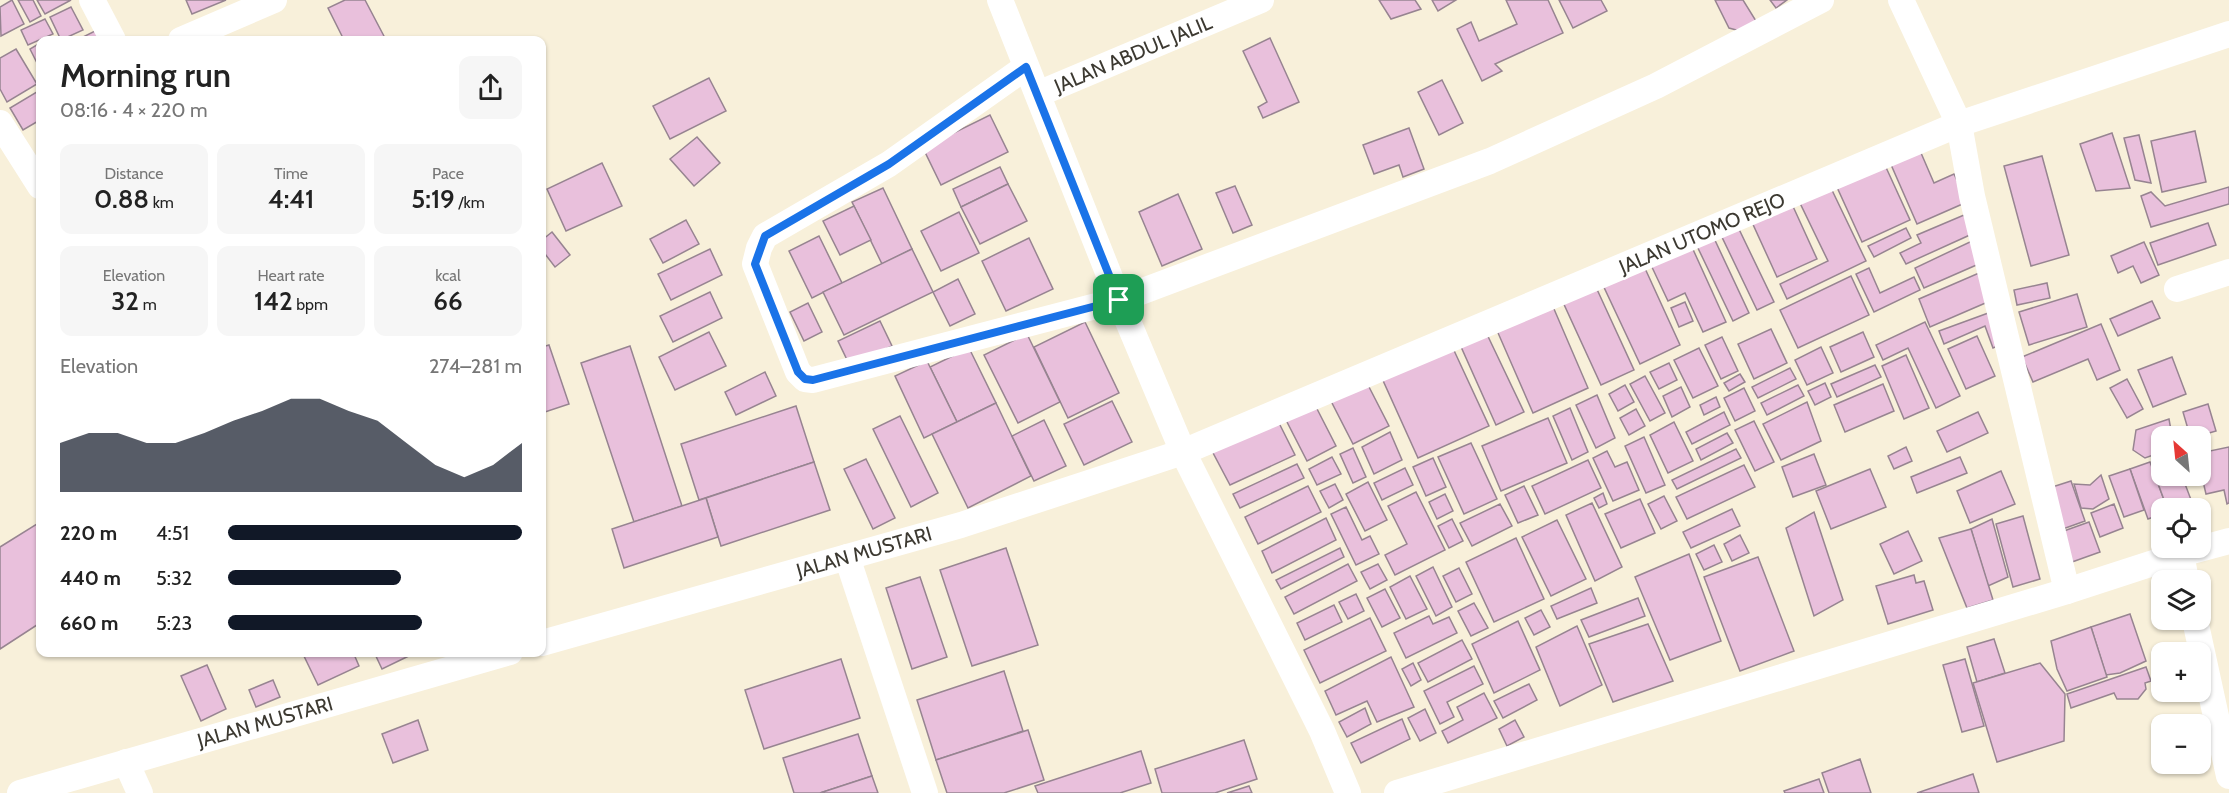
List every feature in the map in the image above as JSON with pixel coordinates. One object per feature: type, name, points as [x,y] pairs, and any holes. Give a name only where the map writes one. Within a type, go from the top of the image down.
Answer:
[{"type":"street","points":[[92,0],[110,36]]},
{"type":"street","points":[[190,36],[274,0]]},
{"type":"street","points":[[1000,0],[1119,300],[1183,452],[1322,731],[1348,793]]},
{"type":"street","name":"JALAN ABDUL JALIL","points":[[1038,94],[1261,0]]},
{"type":"street","points":[[1026,67],[889,164],[765,236],[755,264],[798,372],[805,379],[813,380],[1119,300],[1490,161],[1656,86],[1821,0]]},
{"type":"street","points":[[1900,0],[1959,124],[1972,196],[2067,591]]},
{"type":"street","name":"JALAN UTOMO REJO","points":[[1183,452],[1959,124],[2229,34]]},
{"type":"street","points":[[0,123],[36,180]]},
{"type":"street","points":[[2177,289],[2229,272]]},
{"type":"street","name":"JALAN MUSTARI","points":[[546,643],[961,525],[1183,452]]},
{"type":"street","points":[[2211,546],[2229,541]]},
{"type":"street","points":[[847,557],[925,793]]},
{"type":"street","points":[[1397,793],[2067,591],[2169,558]]},
{"type":"street","points":[[2197,630],[2229,776]]},
{"type":"street","name":"JALAN MUSTARI","points":[[20,793],[493,657]]},
{"type":"street","points":[[126,762],[140,793]]},
{"type":"building","points":[[12,0],[24,24],[1,36],[0,7]]},
{"type":"building","points":[[18,0],[33,0],[41,16],[30,22]]},
{"type":"building","points":[[37,0],[71,0],[45,14]]},
{"type":"building","points":[[186,0],[226,0],[192,14]]},
{"type":"building","points":[[345,0],[365,0],[384,36],[342,36],[328,8]]},
{"type":"building","points":[[1379,0],[1415,0],[1421,9],[1391,19]]},
{"type":"building","points":[[1432,0],[1456,0],[1438,11]]},
{"type":"building","points":[[1506,0],[1548,0],[1563,33],[1495,64],[1502,71],[1482,81],[1457,29],[1471,22],[1479,41],[1517,24]]},
{"type":"building","points":[[1559,0],[1601,0],[1607,11],[1573,28]]},
{"type":"building","points":[[1715,0],[1743,0],[1756,21],[1740,31],[1729,28]]},
{"type":"building","points":[[1770,0],[1787,0],[1776,8]]},
{"type":"building","points":[[71,7],[83,30],[70,36],[59,36],[50,17]]},
{"type":"building","points":[[45,19],[53,34],[36,36],[36,41],[28,45],[21,30]]},
{"type":"building","points":[[101,28],[105,36],[85,36]]},
{"type":"building","points":[[1270,38],[1299,102],[1263,118],[1258,107],[1267,102],[1243,51]]},
{"type":"building","points":[[36,45],[36,61],[30,49]]},
{"type":"building","points":[[16,49],[36,85],[7,102],[0,89],[0,58]]},
{"type":"building","points":[[709,78],[726,111],[670,139],[653,106]]},
{"type":"building","points":[[1442,80],[1463,123],[1439,135],[1418,92]]},
{"type":"building","points":[[36,92],[36,122],[23,130],[10,108]]},
{"type":"building","points":[[990,115],[1008,152],[941,185],[923,148]]},
{"type":"building","points":[[1409,128],[1424,169],[1403,177],[1399,165],[1374,174],[1363,145]]},
{"type":"building","points":[[2195,131],[2206,182],[2162,192],[2151,141]]},
{"type":"building","points":[[2112,133],[2130,188],[2096,191],[2080,144]]},
{"type":"building","points":[[2139,135],[2151,183],[2135,180],[2124,138]]},
{"type":"building","points":[[697,137],[720,163],[694,186],[670,159]]},
{"type":"building","points":[[1918,146],[1934,183],[1954,174],[1967,202],[1917,224],[1889,160]]},
{"type":"building","points":[[2042,156],[2069,255],[2031,266],[2004,166]]},
{"type":"building","points":[[602,163],[622,206],[566,231],[547,189]]},
{"type":"building","points":[[1884,163],[1910,220],[1862,242],[1836,185]]},
{"type":"building","points":[[1000,167],[1008,184],[961,207],[953,189]]},
{"type":"building","points":[[1008,184],[1027,221],[980,244],[961,207]]},
{"type":"building","points":[[1235,186],[1252,225],[1233,233],[1216,193]]},
{"type":"building","points":[[1830,186],[1866,261],[1787,299],[1780,284],[1828,261],[1799,201]]},
{"type":"building","points":[[2229,187],[2229,204],[2151,227],[2141,196],[2151,192],[2165,206]]},
{"type":"building","points":[[883,188],[912,249],[882,264],[852,202]]},
{"type":"building","points":[[1178,194],[1202,249],[1162,266],[1139,212]]},
{"type":"building","points":[[1791,202],[1817,259],[1777,277],[1751,220]]},
{"type":"building","points":[[854,206],[871,240],[840,255],[823,221]]},
{"type":"building","points":[[959,212],[979,253],[941,271],[921,231]]},
{"type":"building","points":[[1964,215],[1972,234],[1906,264],[1900,253],[1921,243],[1917,235]]},
{"type":"building","points":[[686,220],[699,244],[663,263],[650,239]]},
{"type":"building","points":[[2208,223],[2216,245],[2158,265],[2150,243]]},
{"type":"building","points":[[1737,225],[1774,302],[1757,310],[1720,233]]},
{"type":"building","points":[[1906,228],[1911,238],[1874,257],[1868,246]]},
{"type":"building","points":[[552,232],[570,255],[555,267],[546,255],[546,237]]},
{"type":"building","points":[[819,236],[842,283],[812,298],[789,251]]},
{"type":"building","points":[[1713,236],[1749,313],[1733,321],[1696,244]]},
{"type":"building","points":[[1029,238],[1053,289],[1006,311],[982,261]]},
{"type":"building","points":[[1972,241],[1981,263],[1924,288],[1915,268]]},
{"type":"building","points":[[2144,242],[2159,275],[2141,283],[2133,266],[2118,273],[2111,256]]},
{"type":"building","points":[[1691,245],[1726,322],[1703,332],[1685,293],[1668,301],[1650,263]]},
{"type":"building","points":[[710,249],[722,275],[671,300],[658,274]]},
{"type":"building","points":[[912,249],[933,292],[844,335],[823,292]]},
{"type":"building","points":[[1643,264],[1680,345],[1640,364],[1602,283]]},
{"type":"building","points":[[1869,268],[1880,293],[1914,277],[1920,290],[1874,312],[1856,274]]},
{"type":"building","points":[[1979,273],[1990,301],[1930,327],[1919,299]]},
{"type":"building","points":[[1851,276],[1869,315],[1798,348],[1780,310]]},
{"type":"building","points":[[958,279],[975,314],[950,326],[933,292]]},
{"type":"building","points":[[2047,283],[2050,298],[2017,305],[2014,290]]},
{"type":"building","points":[[1595,285],[1634,370],[1601,385],[1562,300]]},
{"type":"building","points":[[710,292],[722,318],[673,342],[660,316]]},
{"type":"building","points":[[2077,294],[2087,327],[2029,345],[2019,312]]},
{"type":"building","points":[[2152,301],[2160,318],[2118,336],[2110,319]]},
{"type":"building","points":[[1551,302],[1588,388],[1533,413],[1495,326]]},
{"type":"building","points":[[1685,302],[1693,321],[1679,327],[1671,308]]},
{"type":"building","points":[[808,303],[822,332],[804,341],[790,312]]},
{"type":"building","points":[[1991,312],[2004,343],[1993,348],[1985,326],[1944,344],[1939,331]]},
{"type":"building","points":[[880,321],[892,346],[850,366],[838,341]]},
{"type":"building","points":[[1085,322],[1119,393],[1068,418],[1034,347]]},
{"type":"building","points":[[1925,322],[1960,396],[1936,408],[1908,348],[1883,360],[1876,345]]},
{"type":"building","points":[[2101,324],[2120,370],[2097,380],[2088,359],[2033,382],[2022,357]]},
{"type":"building","points":[[1484,328],[1524,412],[1496,425],[1458,340]]},
{"type":"building","points":[[1771,329],[1787,363],[1754,379],[1738,344]]},
{"type":"building","points":[[709,332],[726,366],[675,390],[659,357]]},
{"type":"building","points":[[1863,332],[1874,357],[1841,372],[1830,347]]},
{"type":"building","points":[[1027,334],[1060,402],[1018,423],[984,355]]},
{"type":"building","points":[[1977,336],[1995,376],[1966,389],[1948,349]]},
{"type":"building","points":[[1722,337],[1738,371],[1721,379],[1705,345]]},
{"type":"building","points":[[1451,344],[1489,426],[1418,458],[1381,376]]},
{"type":"building","points":[[549,345],[569,404],[546,412],[546,346]]},
{"type":"building","points":[[630,346],[682,506],[634,522],[581,363]]},
{"type":"building","points":[[1821,347],[1833,373],[1807,385],[1795,360]]},
{"type":"building","points":[[969,348],[996,403],[957,422],[930,367]]},
{"type":"building","points":[[1699,348],[1718,386],[1693,398],[1674,360]]},
{"type":"building","points":[[1906,355],[1929,408],[1904,419],[1882,366]]},
{"type":"building","points":[[2172,357],[2186,394],[2153,407],[2138,370]]},
{"type":"building","points":[[927,361],[957,422],[924,438],[895,376]]},
{"type":"building","points":[[1669,363],[1677,380],[1659,389],[1650,372]]},
{"type":"building","points":[[1875,365],[1881,377],[1837,397],[1831,384]]},
{"type":"building","points":[[1790,368],[1796,379],[1758,398],[1752,387]]},
{"type":"building","points":[[765,372],[776,396],[736,415],[725,392]]},
{"type":"building","points":[[1740,374],[1745,382],[1729,391],[1724,383]]},
{"type":"building","points":[[1645,376],[1665,413],[1650,421],[1630,384]]},
{"type":"building","points":[[2127,379],[2143,409],[2127,418],[2110,388]]},
{"type":"building","points":[[1367,383],[1389,426],[1353,444],[1331,401]]},
{"type":"building","points":[[1825,383],[1831,397],[1815,405],[1808,391]]},
{"type":"building","points":[[1883,384],[1894,411],[1845,432],[1834,405]]},
{"type":"building","points":[[1625,385],[1634,402],[1618,411],[1609,394]]},
{"type":"building","points":[[1798,385],[1804,396],[1767,415],[1761,403]]},
{"type":"building","points":[[1681,387],[1690,407],[1672,417],[1663,396]]},
{"type":"building","points":[[1744,388],[1755,411],[1735,421],[1724,398]]},
{"type":"building","points":[[1597,395],[1615,438],[1596,448],[1576,405]]},
{"type":"building","points":[[1716,397],[1720,407],[1704,415],[1700,405]]},
{"type":"building","points":[[1112,401],[1132,442],[1084,465],[1064,424]]},
{"type":"building","points":[[1807,402],[1821,441],[1781,460],[1763,424]]},
{"type":"building","points":[[996,403],[1031,476],[968,508],[932,434]]},
{"type":"building","points":[[1314,403],[1336,446],[1307,461],[1285,418]]},
{"type":"building","points":[[2208,404],[2216,431],[2211,432],[2211,426],[2187,426],[2183,412]]},
{"type":"building","points":[[796,406],[814,462],[699,500],[681,444]]},
{"type":"building","points":[[1570,408],[1588,452],[1572,460],[1553,416]]},
{"type":"building","points":[[1636,409],[1645,426],[1629,435],[1620,418]]},
{"type":"building","points":[[1724,412],[1730,425],[1692,444],[1686,432]]},
{"type":"building","points":[[1978,412],[1988,433],[1947,452],[1937,431]]},
{"type":"building","points":[[900,416],[938,493],[911,507],[873,429]]},
{"type":"building","points":[[1548,418],[1567,463],[1501,491],[1482,446]]},
{"type":"building","points":[[1277,419],[1295,455],[1230,485],[1211,449]]},
{"type":"building","points":[[2169,419],[2170,426],[2151,426],[2151,456],[2145,458],[2133,450],[2136,430]]},
{"type":"building","points":[[1044,420],[1066,466],[1034,481],[1012,436]]},
{"type":"building","points":[[1754,421],[1774,462],[1755,471],[1735,430]]},
{"type":"building","points":[[1674,422],[1693,461],[1668,473],[1650,435]]},
{"type":"building","points":[[1390,432],[1402,460],[1374,474],[1362,447]]},
{"type":"building","points":[[1727,433],[1733,443],[1701,460],[1696,449]]},
{"type":"building","points":[[1644,437],[1665,485],[1646,493],[1625,446]]},
{"type":"building","points":[[1471,443],[1497,499],[1464,514],[1438,457]]},
{"type":"building","points":[[1906,447],[1912,461],[1894,469],[1888,456]]},
{"type":"building","points":[[2229,447],[2229,503],[2227,504],[2224,490],[2206,494],[2204,486],[2211,486],[2211,451]]},
{"type":"building","points":[[1353,448],[1366,477],[1353,483],[1340,454]]},
{"type":"building","points":[[1736,449],[1741,458],[1677,489],[1672,480]]},
{"type":"building","points":[[1607,451],[1615,467],[1627,462],[1639,490],[1613,501],[1593,458]]},
{"type":"building","points":[[1814,454],[1826,485],[1793,497],[1782,467]]},
{"type":"building","points":[[1332,457],[1341,474],[1317,485],[1309,469]]},
{"type":"building","points":[[1960,457],[1967,473],[1917,493],[1911,477]]},
{"type":"building","points":[[1433,458],[1446,487],[1426,496],[1413,467]]},
{"type":"building","points":[[866,459],[895,518],[873,529],[844,469]]},
{"type":"building","points":[[1588,460],[1601,488],[1545,514],[1532,486]]},
{"type":"building","points":[[814,462],[830,510],[721,546],[706,498]]},
{"type":"building","points":[[2150,462],[2151,486],[2159,486],[2163,498],[2151,498],[2151,518],[2148,519],[2130,469]]},
{"type":"building","points":[[1297,464],[1304,478],[1240,508],[1233,494]]},
{"type":"building","points":[[1744,465],[1755,487],[1687,519],[1676,497]]},
{"type":"building","points":[[1405,468],[1413,485],[1382,500],[1374,483]]},
{"type":"building","points":[[1870,469],[1886,507],[1831,529],[1816,491]]},
{"type":"building","points":[[2130,469],[2144,510],[2124,517],[2109,476]]},
{"type":"building","points":[[2001,471],[2015,504],[1970,523],[1957,491]]},
{"type":"building","points":[[2101,475],[2109,499],[2093,509],[2081,508],[2074,484],[2090,485]]},
{"type":"building","points":[[2071,481],[2085,521],[2060,530],[2046,489]]},
{"type":"building","points":[[1368,482],[1387,520],[1365,531],[1346,494]]},
{"type":"building","points":[[1335,484],[1343,500],[1329,508],[1320,491]]},
{"type":"building","points":[[1308,486],[1321,512],[1258,544],[1245,517]]},
{"type":"building","points":[[1524,486],[1538,515],[1518,523],[1505,495]]},
{"type":"building","points":[[2159,486],[2186,486],[2190,498],[2163,498]]},
{"type":"building","points":[[1416,492],[1445,550],[1395,575],[1385,555],[1407,544],[1388,506]]},
{"type":"building","points":[[1603,493],[1607,504],[1599,508],[1594,498]]},
{"type":"building","points":[[1445,494],[1453,511],[1437,519],[1429,502]]},
{"type":"building","points":[[1664,496],[1677,521],[1661,529],[1648,504]]},
{"type":"building","points":[[706,498],[718,537],[624,568],[612,529]]},
{"type":"building","points":[[1640,499],[1655,533],[1621,548],[1605,514]]},
{"type":"building","points":[[1592,503],[1622,567],[1595,581],[1566,515]]},
{"type":"building","points":[[1500,504],[1512,526],[1472,546],[1460,523]]},
{"type":"building","points":[[2114,504],[2123,528],[2100,537],[2091,513]]},
{"type":"building","points":[[1346,507],[1362,540],[1370,536],[1379,554],[1356,565],[1331,514]]},
{"type":"building","points":[[1732,509],[1740,526],[1691,548],[1683,532]]},
{"type":"building","points":[[1814,512],[1843,600],[1814,616],[1786,528]]},
{"type":"building","points":[[2023,516],[2040,579],[2013,587],[1996,524]]},
{"type":"building","points":[[1326,518],[1336,540],[1272,573],[1262,551]]},
{"type":"building","points":[[1452,519],[1463,541],[1449,548],[1438,526]]},
{"type":"building","points":[[1992,519],[2008,577],[1988,586],[1971,529]]},
{"type":"building","points":[[1557,520],[1586,579],[1551,596],[1522,537]]},
{"type":"building","points":[[2089,522],[2100,552],[2072,562],[2061,532]]},
{"type":"building","points":[[36,524],[36,626],[0,649],[0,547]]},
{"type":"building","points":[[1971,529],[1993,600],[1967,608],[1939,538]]},
{"type":"building","points":[[1908,531],[1922,561],[1894,574],[1880,544]]},
{"type":"building","points":[[1740,535],[1749,553],[1732,561],[1724,544]]},
{"type":"building","points":[[1516,538],[1544,599],[1494,622],[1466,562]]},
{"type":"building","points":[[1714,545],[1722,562],[1704,570],[1696,554]]},
{"type":"building","points":[[1006,548],[1038,645],[972,666],[940,570]]},
{"type":"building","points":[[1340,548],[1344,557],[1281,589],[1276,580]]},
{"type":"building","points":[[1689,554],[1721,641],[1670,660],[1635,577]]},
{"type":"building","points":[[1758,557],[1794,651],[1740,671],[1704,577]]},
{"type":"building","points":[[1348,564],[1357,581],[1294,614],[1285,597]]},
{"type":"building","points":[[1378,564],[1387,580],[1370,589],[1361,572]]},
{"type":"building","points":[[1433,567],[1452,607],[1436,616],[1416,576]]},
{"type":"building","points":[[1459,568],[1472,594],[1456,602],[1443,576]]},
{"type":"building","points":[[1914,575],[1916,583],[1924,581],[1933,610],[1888,624],[1876,586]]},
{"type":"building","points":[[1410,576],[1427,609],[1406,619],[1390,587]]},
{"type":"building","points":[[920,577],[947,657],[912,669],[886,588]]},
{"type":"building","points":[[1591,588],[1597,603],[1557,619],[1551,606]]},
{"type":"building","points":[[1385,589],[1400,618],[1382,627],[1367,598]]},
{"type":"building","points":[[1356,594],[1364,611],[1348,619],[1339,602]]},
{"type":"building","points":[[1638,598],[1645,616],[1589,637],[1581,620]]},
{"type":"building","points":[[1474,603],[1488,628],[1471,636],[1458,611]]},
{"type":"building","points":[[1334,605],[1342,622],[1305,640],[1297,623]]},
{"type":"building","points":[[1541,610],[1550,627],[1534,635],[1525,618]]},
{"type":"building","points":[[2130,614],[2146,661],[2120,673],[2106,675],[2091,627]]},
{"type":"building","points":[[1429,616],[1433,624],[1449,617],[1457,633],[1406,658],[1394,633]]},
{"type":"building","points":[[1370,618],[1386,651],[1320,683],[1304,650]]},
{"type":"building","points":[[1518,621],[1540,670],[1494,693],[1472,644]]},
{"type":"building","points":[[1648,624],[1673,681],[1613,702],[1589,644]]},
{"type":"building","points":[[1577,626],[1602,685],[1560,706],[1536,647]]},
{"type":"building","points":[[2091,627],[2107,677],[2067,691],[2057,669],[2051,641]]},
{"type":"building","points":[[1994,639],[2005,673],[1977,682],[1967,647]]},
{"type":"building","points":[[1462,640],[1472,659],[1428,682],[1418,663]]},
{"type":"building","points":[[304,657],[355,657],[359,666],[318,685]]},
{"type":"building","points":[[376,657],[407,657],[382,669]]},
{"type":"building","points":[[1391,657],[1414,707],[1377,722],[1367,701],[1336,715],[1325,691]]},
{"type":"building","points":[[841,659],[860,718],[764,749],[745,690]]},
{"type":"building","points":[[1965,659],[1984,726],[1962,732],[1943,665]]},
{"type":"building","points":[[1413,663],[1421,680],[1411,686],[1402,669]]},
{"type":"building","points":[[2040,663],[2065,694],[2064,741],[1997,762],[1973,683]]},
{"type":"building","points":[[207,665],[226,709],[201,721],[181,676]]},
{"type":"building","points":[[1474,666],[1483,684],[1447,702],[1454,717],[1440,724],[1424,691]]},
{"type":"building","points":[[2146,667],[2151,681],[2145,683],[2146,689],[2138,699],[2117,699],[2114,693],[2071,708],[2067,694]]},
{"type":"building","points":[[1004,671],[1023,731],[936,760],[917,700]]},
{"type":"building","points":[[273,680],[280,697],[256,707],[249,690]]},
{"type":"building","points":[[1529,684],[1537,700],[1503,718],[1494,701]]},
{"type":"building","points":[[1484,693],[1497,718],[1448,743],[1442,731],[1463,720],[1457,707]]},
{"type":"building","points":[[1365,708],[1371,724],[1347,737],[1339,722]]},
{"type":"building","points":[[1425,709],[1436,733],[1420,741],[1408,718]]},
{"type":"building","points":[[1402,719],[1410,739],[1361,763],[1351,743]]},
{"type":"building","points":[[418,720],[428,750],[393,763],[382,734]]},
{"type":"building","points":[[1515,720],[1524,737],[1507,746],[1499,729]]},
{"type":"building","points":[[1028,730],[1044,780],[1004,793],[947,793],[936,760]]},
{"type":"building","points":[[858,734],[872,776],[820,793],[794,793],[783,758]]},
{"type":"building","points":[[1244,740],[1257,779],[1215,793],[1162,793],[1155,769]]},
{"type":"building","points":[[1141,751],[1151,783],[1120,793],[1038,793],[1035,786]]},
{"type":"building","points":[[1860,759],[1871,793],[1829,793],[1822,773]]},
{"type":"building","points":[[1973,774],[1979,793],[1917,793]]},
{"type":"building","points":[[872,776],[878,793],[820,793]]},
{"type":"building","points":[[1819,779],[1824,793],[1785,793],[1784,791]]},
{"type":"building","points":[[1249,786],[1252,793],[1227,793]]},
{"type":"route","points":[[1026,67],[1119,300],[813,380],[805,379],[798,372],[755,264],[765,236],[889,164],[1026,67]]}]
